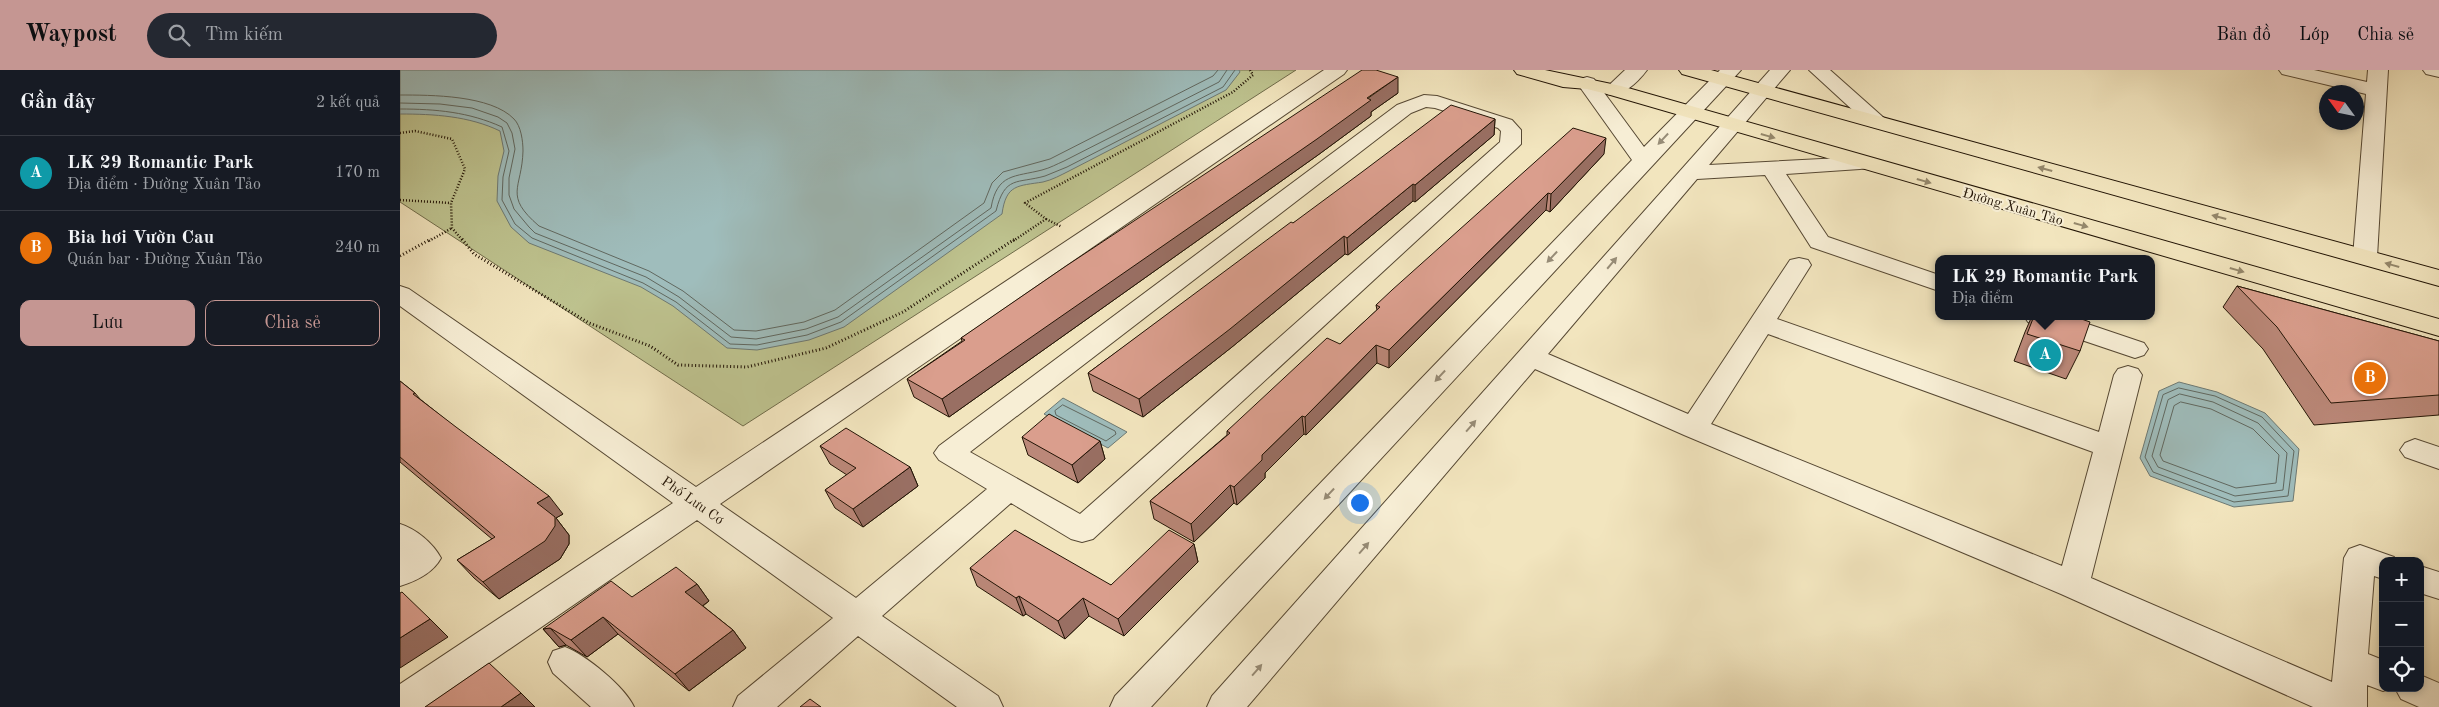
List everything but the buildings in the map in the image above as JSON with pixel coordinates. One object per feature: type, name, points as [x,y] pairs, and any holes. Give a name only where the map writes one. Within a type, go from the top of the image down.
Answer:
[{"type":"main road","name":"Đường Xuân Tảo","points":[[1524,70],[1563,81],[1587,83],[1614,90],[1731,125],[1826,130],[1877,122],[2439,278]]},
{"type":"main road","name":"Đường Xuân Tảo","points":[[1564,70],[1587,83]]},
{"type":"main road","name":"Đường Xuân Tảo","points":[[1689,70],[1726,75],[1761,90],[1826,130],[1860,163],[2439,328]]},
{"type":"street","points":[[400,704],[1081,246],[1337,70]]},
{"type":"street","points":[[1614,90],[1638,70]]},
{"type":"street","points":[[1225,707],[1532,357],[1689,172],[1780,70]]},
{"type":"street","points":[[1819,70],[1877,122]]},
{"type":"street","points":[[2289,70],[2377,80],[2365,257]]},
{"type":"street","points":[[2433,70],[2439,71]]},
{"type":"street","points":[[1128,707],[1726,75]]},
{"type":"street","points":[[1587,83],[1644,160]]},
{"type":"street","points":[[1437,102],[1506,124],[1511,130],[1510,144],[1082,530],[1009,488],[949,453],[1404,108],[1415,103],[1437,102]]},
{"type":"street","points":[[1689,172],[1860,163]]},
{"type":"street","points":[[1772,168],[1819,242],[1935,282]]},
{"type":"street","points":[[1694,428],[1799,265]]},
{"type":"street","name":"Phố Lưu Cơ","points":[[400,294],[697,503],[856,618],[985,707]]},
{"type":"street","points":[[2045,320],[2131,362],[2073,585]]},
{"type":"street","points":[[1761,322],[2109,447]]},
{"type":"street","points":[[1532,357],[1694,428],[2073,585],[2349,706],[2350,662],[2360,558],[2379,565]]},
{"type":"street","points":[[751,707],[1009,488]]},
{"type":"street","points":[[400,536],[425,558],[400,574]]},
{"type":"street","points":[[2424,580],[2439,586]]},
{"type":"street","points":[[565,662],[616,707]]},
{"type":"street","points":[[2350,662],[2379,674]]},
{"type":"street","points":[[2422,692],[2439,699]]},
{"type":"path","points":[[400,133],[415,131],[452,139],[465,169],[451,203],[452,228],[474,254],[589,324],[650,346],[678,365],[747,367],[826,348],[903,312],[1046,219],[1025,203],[1233,92],[1253,75],[1250,70]]},
{"type":"path","points":[[400,200],[451,203]]},
{"type":"path","points":[[400,256],[452,228]]},
{"type":"green space","points":[[400,70],[1296,70],[743,426],[400,202]]},
{"type":"water","points":[[400,70],[1239,70],[1240,72],[1226,90],[1069,171],[1046,181],[1015,188],[1007,197],[1002,214],[844,327],[809,340],[757,350],[727,348],[673,306],[641,287],[529,243],[511,227],[497,201],[498,176],[504,151],[500,131],[464,119],[400,114]]},
{"type":"water","points":[[2179,382],[2217,392],[2265,413],[2299,449],[2293,501],[2234,507],[2150,476],[2140,458],[2159,391]]},
{"type":"water","points":[[1063,398],[1127,432],[1108,448],[1044,414]]},
{"type":"place","name":"LK 29 Romantic Park","points":[[2045,355]]},
{"type":"place","name":"Bia hơi Vườn Cau","points":[[2370,378]]}]
